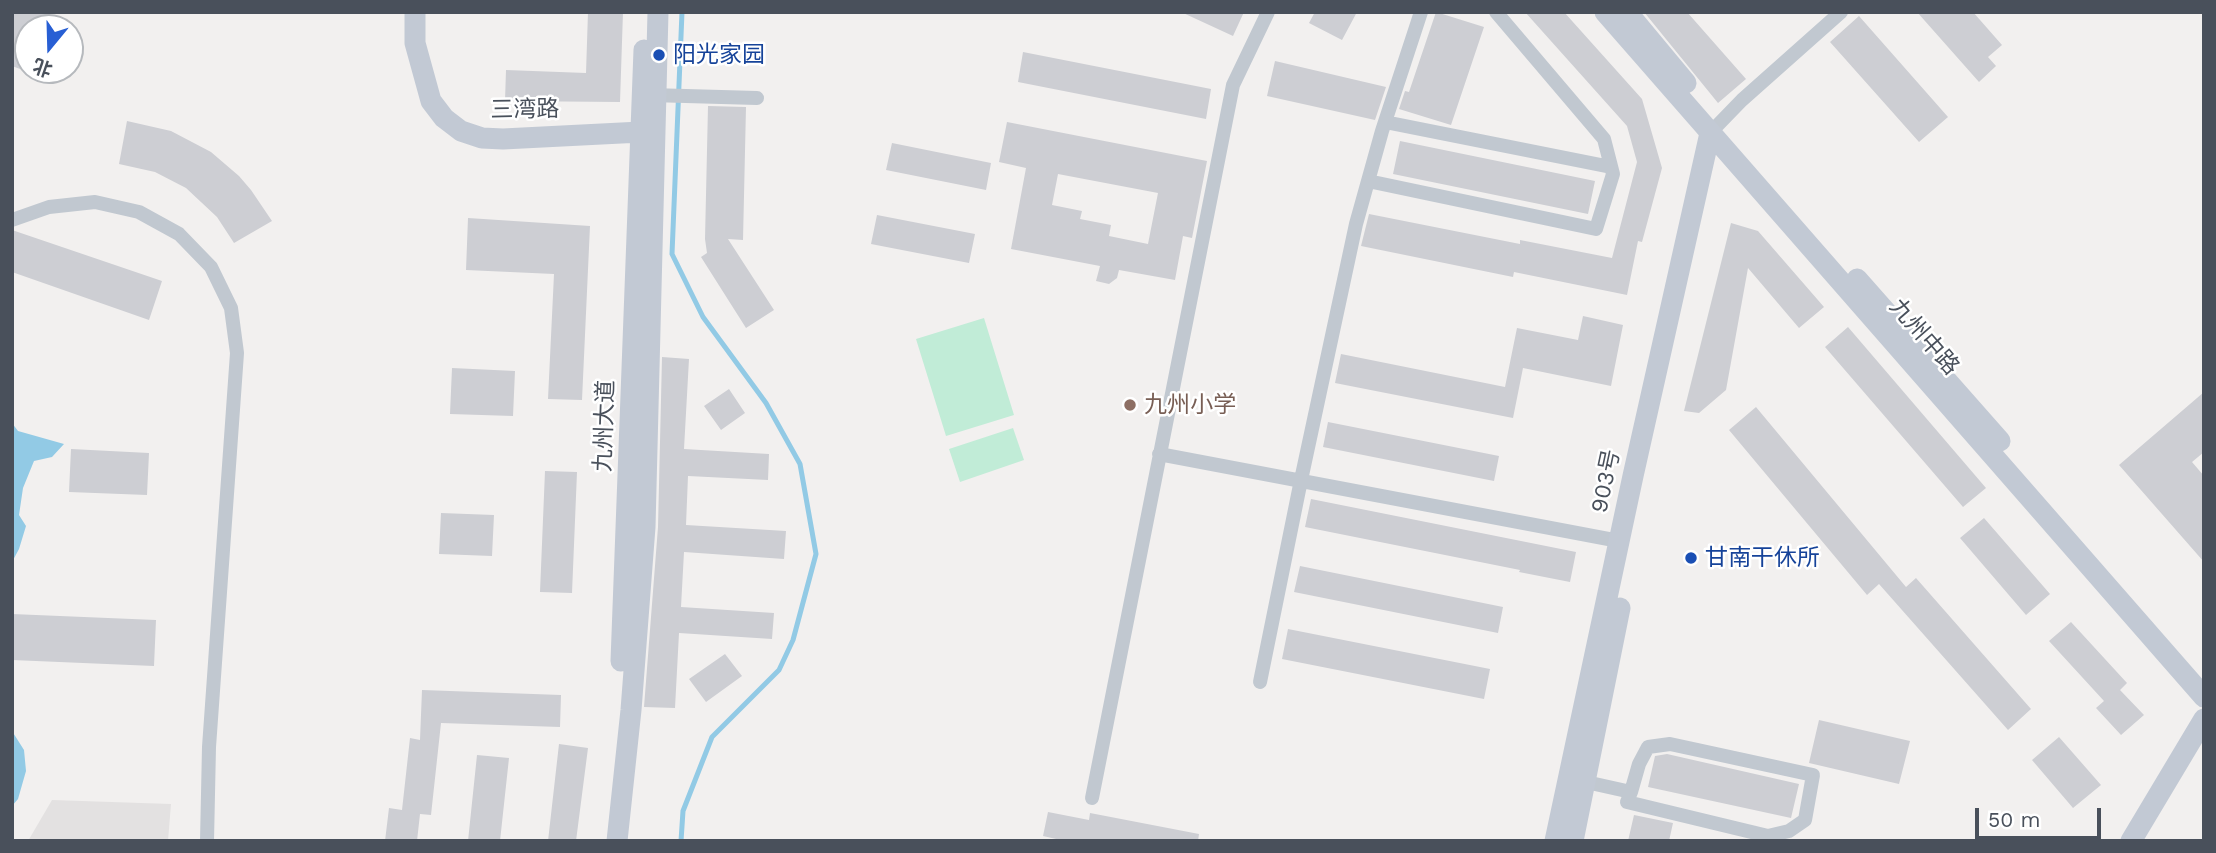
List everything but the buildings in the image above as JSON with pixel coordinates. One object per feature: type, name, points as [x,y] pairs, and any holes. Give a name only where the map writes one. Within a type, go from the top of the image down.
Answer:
[{"type":"street","name":"三湾路","points":[[415,12],[415,43],[431,101],[444,118],[461,131],[482,138],[503,139],[641,132]]},
{"type":"street","name":"九州大道","points":[[604,841],[620,691],[641,132],[655,95],[645,12]]},
{"type":"street","points":[[617,841],[631,710],[645,527],[658,12]]},
{"type":"street","points":[[1092,798],[1233,85],[1268,12]]},
{"type":"street","points":[[1260,682],[1356,224],[1385,122],[1421,12]]},
{"type":"street","points":[[1368,181],[1596,229],[1613,174],[1604,139],[1496,12]]},
{"type":"street","name":"九州中路","points":[[1605,12],[1721,135],[2204,697]]},
{"type":"street","points":[[1627,12],[1721,135],[1942,374],[2204,679]]},
{"type":"street","points":[[1573,841],[1577,780],[1721,135],[1742,100],[1841,12]]},
{"type":"street","points":[[655,95],[757,98]]},
{"type":"street","points":[[1385,122],[1611,167]]},
{"type":"street","name":"903号","points":[[1555,841],[1577,780],[1633,476],[1721,135]]},
{"type":"street","points":[[12,220],[49,207],[95,202],[139,212],[180,234],[211,267],[231,308],[237,353],[209,747],[207,841]]},
{"type":"street","points":[[1159,454],[1619,541]]},
{"type":"street","points":[[2131,841],[2204,719]]},
{"type":"street","points":[[1670,744],[1813,775],[1805,820],[1790,831],[1768,836],[1627,802],[1631,792],[1639,764],[1648,747],[1670,744]]},
{"type":"street","points":[[1577,780],[1631,792]]},
{"type":"shaded area","points":[[52,800],[171,804],[168,841],[28,841]]},
{"type":"green space","points":[[984,318],[1014,415],[946,436],[916,339]]},
{"type":"green space","points":[[1013,428],[1024,460],[960,482],[949,449]]},
{"type":"water","points":[[12,423],[18,431],[64,444],[52,457],[34,461],[23,488],[19,515],[26,526],[12,562]]},
{"type":"water","points":[[12,731],[24,750],[26,771],[18,799],[12,806]]},
{"type":"waterway","points":[[681,841],[683,811],[712,737],[779,670],[793,640],[816,554],[800,464],[766,403],[703,317],[672,254],[682,12]]},
{"type":"place","name":"阳光家园","points":[[659,55]]},
{"type":"place","name":"九州小学","points":[[1130,405]]},
{"type":"place","name":"甘南干休所","points":[[1691,558]]}]
